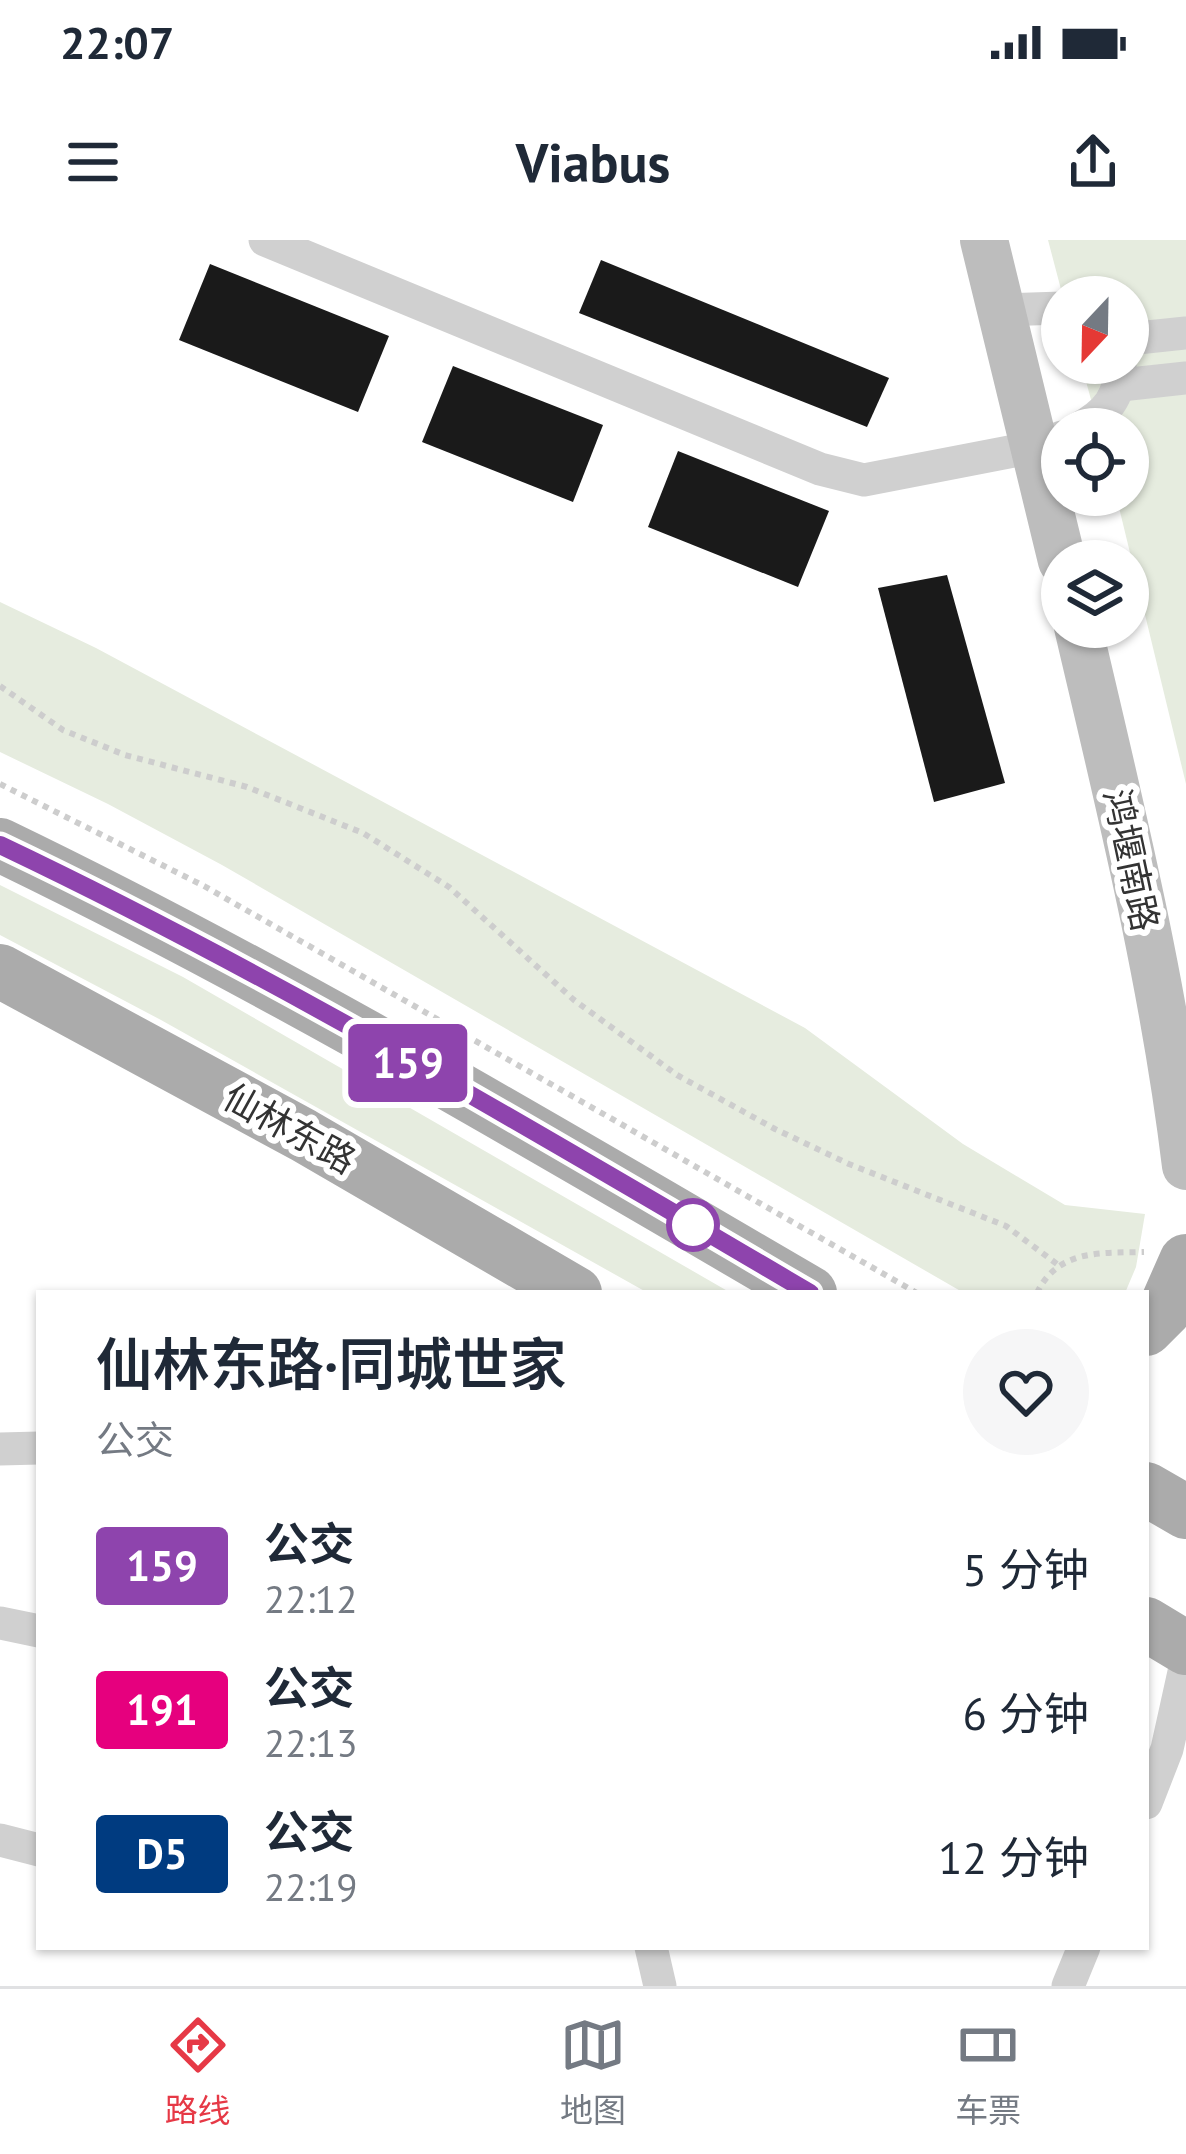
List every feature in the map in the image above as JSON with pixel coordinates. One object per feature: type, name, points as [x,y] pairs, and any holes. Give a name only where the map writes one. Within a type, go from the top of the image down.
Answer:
[{"type":"main road","points":[[0,845],[113,899],[361,1036],[805,1290]]},
{"type":"main road","name":"仙林东路","points":[[0,971],[303,1135],[570,1290]]},
{"type":"main road","points":[[1149,1326],[1165,1311],[1167,1256]]},
{"type":"main road","points":[[1149,1491],[1186,1512]]},
{"type":"main road","points":[[1149,1626],[1186,1648]]},
{"type":"street","points":[[265,240],[820,469],[864,480],[1041,442]]},
{"type":"street","points":[[984,240],[1003,310],[1045,408]]},
{"type":"street","points":[[1003,310],[1041,309]]},
{"type":"street","points":[[1149,337],[1186,333]]},
{"type":"street","points":[[1149,376],[1186,378]]},
{"type":"street","name":"鸿堰南路","points":[[1083,648],[1138,877],[1173,1060],[1186,1166]]},
{"type":"street","points":[[0,1448],[36,1448]]},
{"type":"street","points":[[0,1623],[36,1630]]},
{"type":"street","points":[[1149,1795],[1167,1749],[1186,1664]]},
{"type":"street","points":[[0,1840],[36,1849]]},
{"type":"street","points":[[652,1950],[660,1986]]},
{"type":"street","points":[[1068,1986],[1083,1950]]},
{"type":"path","points":[[0,686],[83,739],[124,755],[247,787],[363,833],[449,886],[574,1000],[677,1075],[775,1130],[849,1164],[1006,1226],[1057,1264]]},
{"type":"path","points":[[0,784],[204,886],[912,1290]]},
{"type":"path","points":[[1039,1290],[1057,1264],[1078,1256],[1167,1256]]},
{"type":"shaded area","points":[[1048,240],[1186,240],[1186,784],[1149,631],[1149,540],[1127,540],[1121,516],[1149,516],[1149,408],[1093,408],[1087,384],[1149,384],[1149,276],[1057,276]]},
{"type":"shaded area","points":[[0,602],[96,648],[805,1028],[963,1144],[1065,1205],[1145,1214],[1136,1267],[1126,1290],[959,1290],[222,865],[0,752]]},
{"type":"shaded area","points":[[0,885],[183,977],[726,1290],[643,1290],[0,935]]},
{"type":"building","points":[[601,260],[889,378],[867,427],[579,313]]},
{"type":"building","points":[[210,264],[389,336],[358,412],[179,340]]},
{"type":"building","points":[[453,366],[603,425],[573,502],[422,442]]},
{"type":"building","points":[[678,451],[829,511],[798,587],[648,527]]},
{"type":"building","points":[[947,575],[1005,783],[934,802],[878,588]]},
{"type":"bus line","name":"159","points":[[0,845],[113,899],[361,1036],[805,1290]]}]
